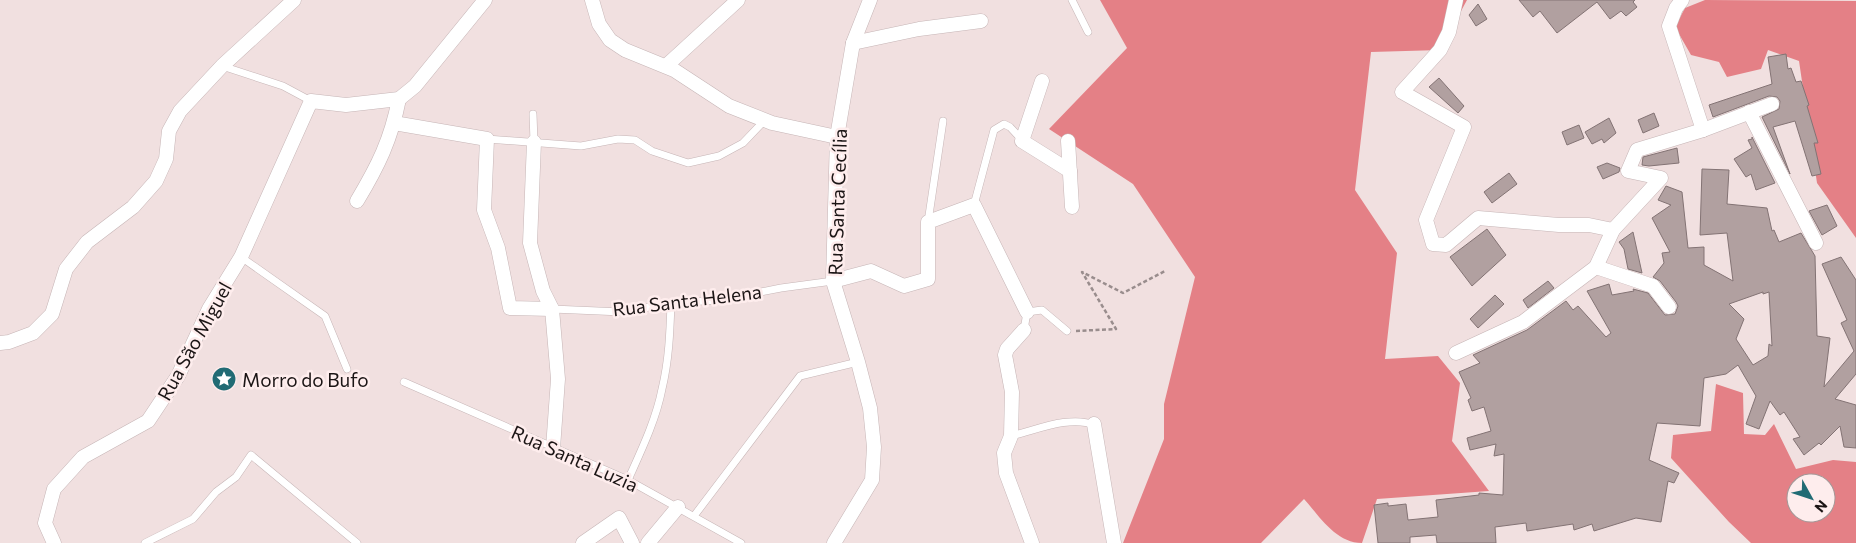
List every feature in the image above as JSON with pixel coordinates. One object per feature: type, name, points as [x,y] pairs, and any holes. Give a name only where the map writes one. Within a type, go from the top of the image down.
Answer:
[{"type":"street","points":[[0,342],[9,342],[33,333],[52,314],[66,269],[87,242],[133,207],[156,181],[166,159],[169,131],[180,111],[222,66],[294,0]]},
{"type":"street","points":[[311,101],[346,105],[399,99],[415,86],[485,0]]},
{"type":"street","points":[[592,0],[599,24],[610,40],[625,50],[666,66],[729,106],[765,120],[837,137]]},
{"type":"street","points":[[666,66],[738,0]]},
{"type":"street","name":"Rua Santa Cecília","points":[[834,543],[872,480],[874,447],[872,428],[858,362],[833,281],[837,137],[853,43],[870,0]]},
{"type":"street","points":[[1456,0],[1449,32],[1440,50],[1402,92],[1464,127],[1426,220],[1433,244],[1446,244],[1478,218],[1559,225],[1589,225],[1613,230]]},
{"type":"street","points":[[1682,0],[1668,26],[1703,130]]},
{"type":"street","points":[[853,43],[919,28],[981,21]]},
{"type":"street","points":[[1042,81],[1022,141],[1070,171]]},
{"type":"street","points":[[357,201],[380,162],[394,123],[399,99]]},
{"type":"street","name":"Rua São Miguel","points":[[54,543],[45,523],[54,489],[83,457],[148,421],[178,376],[209,309],[241,257],[311,101]]},
{"type":"street","points":[[1456,353],[1523,322],[1596,267],[1613,230],[1661,178],[1628,171],[1637,150],[1703,130],[1772,104]]},
{"type":"street","points":[[1749,112],[1816,243]]},
{"type":"street","points":[[394,123],[487,139]]},
{"type":"street","name":"Rua Santa Helena","points":[[487,139],[484,210],[498,248],[510,308],[552,309]]},
{"type":"street","points":[[1068,141],[1072,207]]},
{"type":"street","points":[[534,142],[530,243],[543,291],[552,309],[558,378],[553,448]]},
{"type":"street","points":[[833,281],[871,270],[904,286],[928,280],[928,222],[974,205],[1027,312]]},
{"type":"street","points":[[1596,267],[1653,286],[1669,307]]},
{"type":"street","points":[[1024,330],[1007,349],[1005,355],[1012,392],[1010,436],[1004,453],[1006,472],[1032,543]]},
{"type":"street","points":[[1097,426],[1114,543]]},
{"type":"street","points":[[648,543],[678,508]]},
{"type":"street","points":[[583,543],[619,518],[632,543]]},
{"type":"lane","points":[[1072,0],[1088,32]]},
{"type":"lane","points":[[222,66],[283,86],[311,101]]},
{"type":"lane","points":[[533,114],[534,142]]},
{"type":"lane","points":[[487,139],[580,146],[618,139],[635,140],[652,151],[688,163],[719,156],[743,143],[765,120]]},
{"type":"lane","points":[[928,222],[943,121]]},
{"type":"lane","points":[[974,205],[994,130],[1004,124],[1010,127],[1022,141]]},
{"type":"lane","points":[[241,257],[325,316],[347,368]]},
{"type":"lane","name":"Rua Santa Helena","points":[[552,309],[622,312],[671,304],[720,300],[781,288],[833,281]]},
{"type":"lane","points":[[628,480],[648,432],[662,390],[670,347],[671,304]]},
{"type":"lane","points":[[1024,330],[1027,312],[1042,310],[1067,331]]},
{"type":"lane","points":[[694,516],[800,376],[858,362]]},
{"type":"lane","name":"Rua Santa Luzia","points":[[404,382],[628,480],[741,543]]},
{"type":"lane","points":[[1010,436],[1061,423],[1078,422],[1097,426]]},
{"type":"lane","points":[[145,543],[193,519],[216,492],[236,477],[251,455],[357,543]]},
{"type":"path","points":[[1067,331],[1116,329],[1082,272],[1123,293],[1165,271]]},
{"type":"shaded area","points":[[1100,0],[1467,0],[1440,50],[1371,52],[1355,190],[1397,253],[1385,359],[1438,356],[1460,383],[1452,441],[1489,491],[1377,499],[1362,543],[1344,539],[1336,534],[1304,499],[1261,543],[1123,543],[1164,439],[1164,404],[1195,277],[1133,184],[1049,129],[1127,48]]},
{"type":"shaded area","points":[[1705,0],[1856,1],[1856,238],[1817,183],[1799,61],[1768,50],[1761,69],[1727,77],[1719,62],[1691,55],[1675,27],[1685,8]]},
{"type":"shaded area","points":[[1716,384],[1743,393],[1744,434],[1765,435],[1774,424],[1796,469],[1833,460],[1856,462],[1856,543],[1751,543],[1729,522],[1671,458],[1673,435],[1711,431]]},
{"type":"building","points":[[1519,0],[1635,0],[1633,2],[1637,7],[1626,16],[1621,11],[1610,19],[1597,2],[1557,33],[1540,11],[1533,17]]},
{"type":"building","points":[[1478,4],[1487,19],[1476,26],[1469,15]]},
{"type":"building","points":[[1786,54],[1788,69],[1791,68],[1796,82],[1801,81],[1809,105],[1807,106],[1818,143],[1814,143],[1821,174],[1812,176],[1795,121],[1773,127],[1790,174],[1762,117],[1779,109],[1780,101],[1777,97],[1769,96],[1713,117],[1709,105],[1772,84],[1768,57]]},
{"type":"building","points":[[1439,78],[1464,106],[1458,113],[1429,87]]},
{"type":"building","points":[[1654,113],[1659,126],[1643,133],[1638,120]]},
{"type":"building","points":[[1609,118],[1616,133],[1604,143],[1602,139],[1592,144],[1585,132]]},
{"type":"building","points":[[1579,125],[1584,138],[1567,145],[1562,132]]},
{"type":"building","points":[[1752,137],[1775,183],[1756,190],[1751,174],[1746,177],[1734,159],[1752,148],[1748,140],[1752,139]]},
{"type":"building","points":[[1677,148],[1679,163],[1642,165],[1643,157]]},
{"type":"building","points":[[1607,163],[1620,168],[1619,172],[1603,179],[1597,167]]},
{"type":"building","points":[[1702,169],[1729,170],[1727,204],[1767,208],[1772,231],[1774,230],[1779,242],[1801,233],[1815,256],[1817,336],[1830,338],[1824,387],[1854,351],[1841,323],[1847,320],[1822,264],[1841,257],[1856,280],[1856,374],[1835,399],[1856,405],[1856,448],[1844,447],[1840,426],[1821,445],[1819,443],[1804,455],[1793,439],[1800,437],[1784,412],[1780,415],[1770,401],[1759,429],[1746,424],[1756,396],[1738,365],[1726,374],[1704,378],[1700,426],[1657,423],[1649,460],[1679,473],[1674,483],[1668,481],[1661,522],[1636,518],[1594,531],[1592,524],[1574,530],[1573,524],[1527,531],[1526,523],[1495,527],[1496,543],[1437,543],[1436,535],[1410,537],[1410,543],[1378,543],[1374,505],[1388,503],[1388,506],[1406,504],[1408,520],[1438,517],[1436,500],[1479,495],[1479,493],[1503,495],[1504,454],[1494,456],[1496,444],[1470,450],[1467,438],[1491,431],[1484,407],[1472,411],[1468,400],[1471,398],[1459,372],[1480,363],[1473,355],[1527,330],[1566,301],[1573,310],[1578,306],[1606,337],[1611,333],[1587,291],[1609,284],[1612,295],[1634,291],[1633,289],[1648,293],[1665,315],[1675,314],[1678,306],[1676,302],[1660,281],[1653,277],[1664,263],[1662,253],[1670,252],[1652,218],[1671,205],[1658,200],[1666,186],[1682,192],[1688,248],[1704,247],[1704,265],[1733,281],[1727,233],[1700,235]],"holes":[[[1763,292],[1763,294],[1769,292],[1772,346],[1769,344],[1768,356],[1753,365],[1736,339],[1744,319],[1729,304]]]},
{"type":"building","points":[[1509,173],[1517,184],[1492,203],[1484,192]]},
{"type":"building","points":[[1827,205],[1837,226],[1822,235],[1809,211]]},
{"type":"building","points":[[1487,229],[1506,255],[1472,286],[1450,257]]},
{"type":"building","points":[[1633,232],[1642,273],[1628,269],[1624,249],[1619,242]]},
{"type":"building","points":[[1548,281],[1554,288],[1528,308],[1523,300]]},
{"type":"building","points":[[1495,295],[1504,304],[1478,328],[1470,319]]},
{"type":"place","name":"Morro do Bufo","points":[[224,379]]}]
